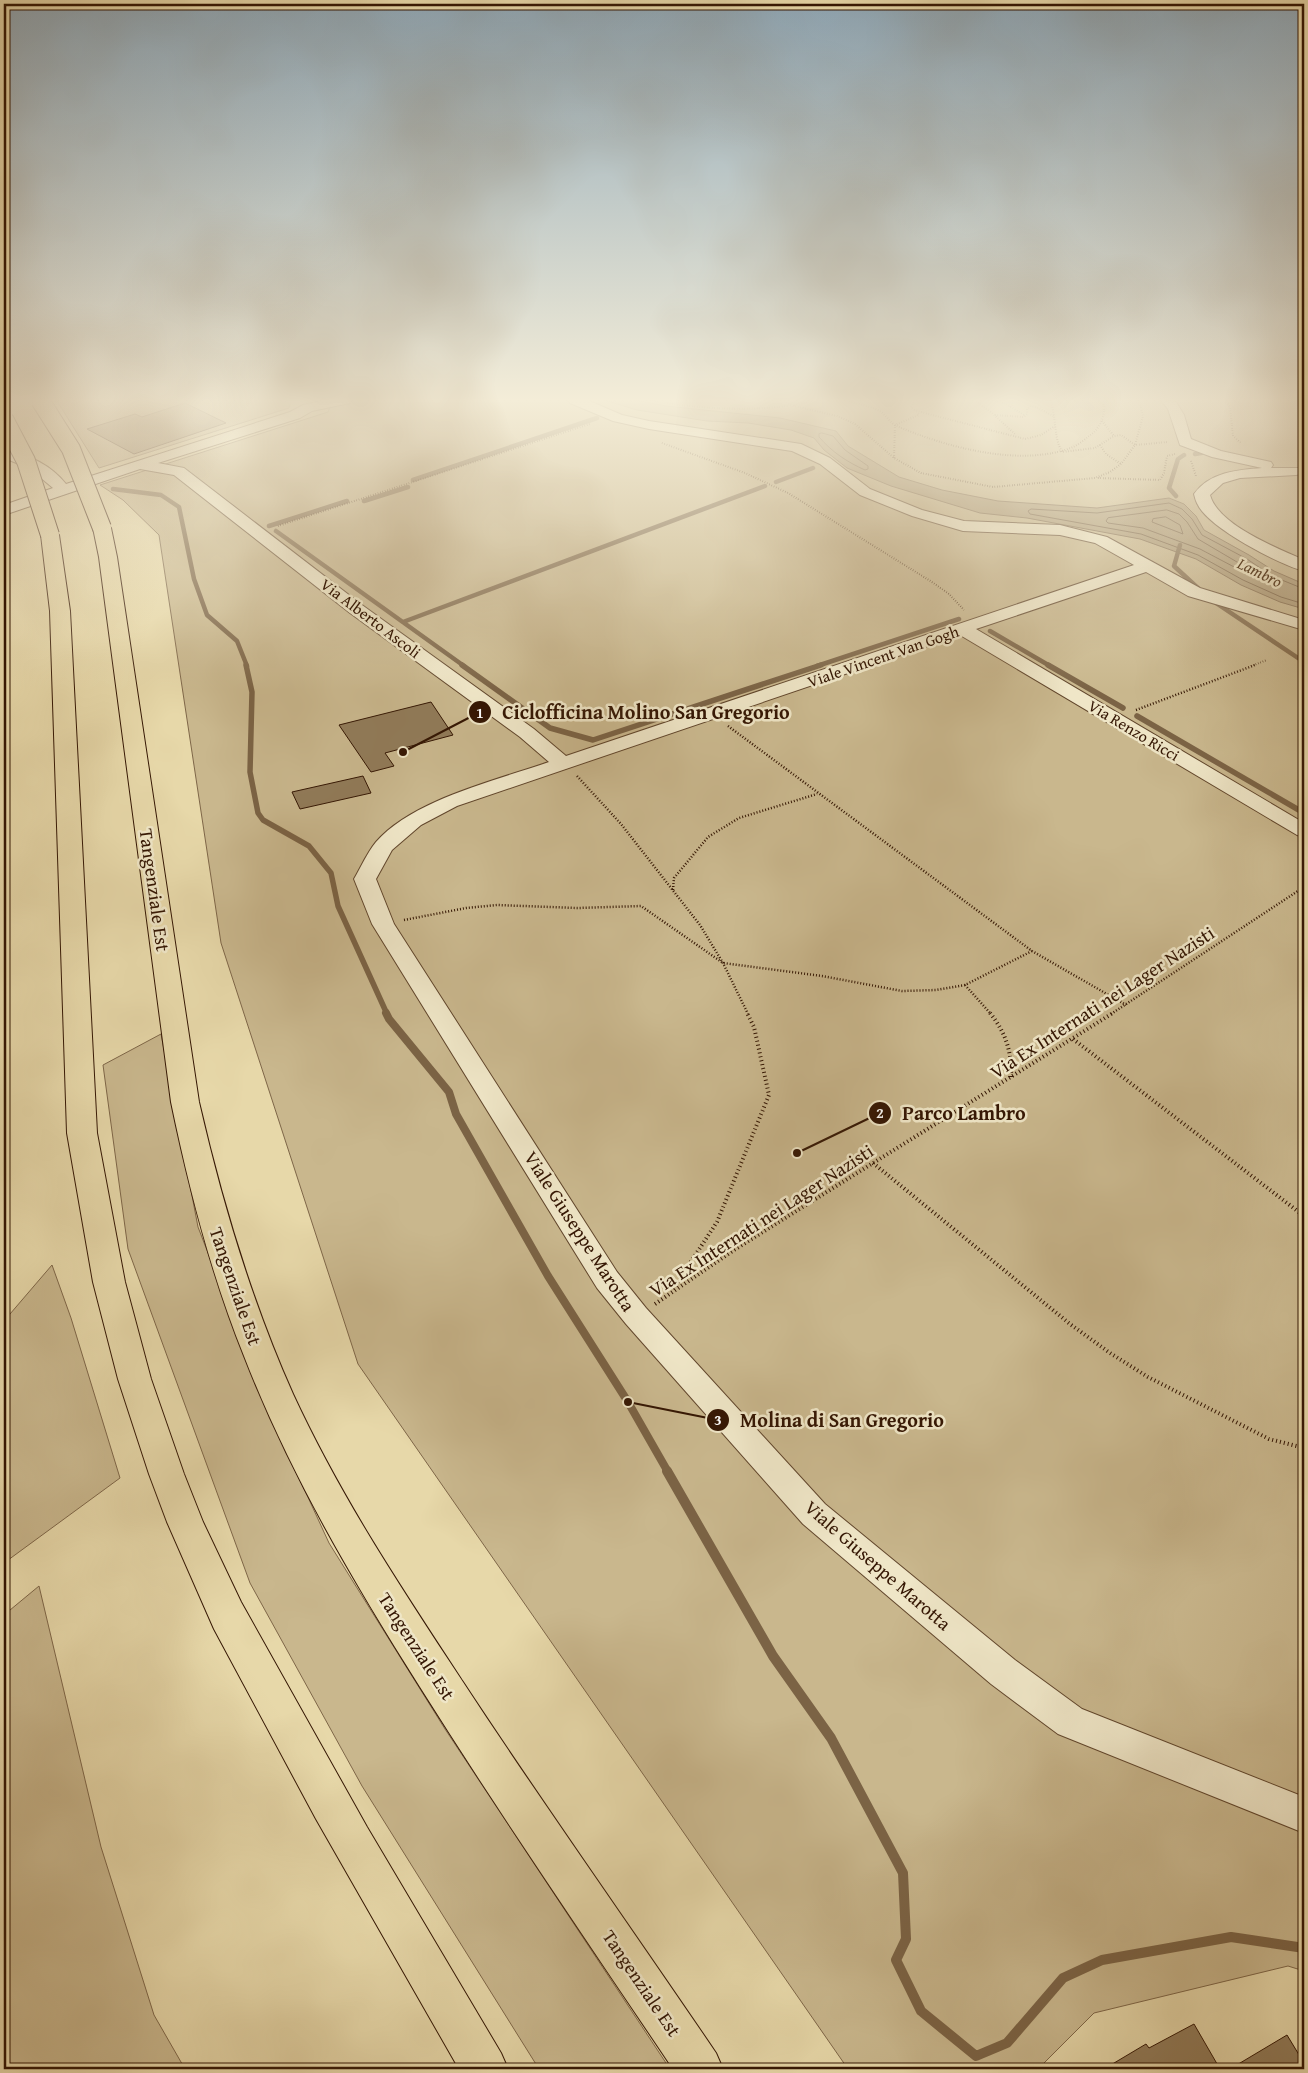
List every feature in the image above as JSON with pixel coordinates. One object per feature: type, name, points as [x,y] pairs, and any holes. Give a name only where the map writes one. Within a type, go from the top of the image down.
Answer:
[{"type":"highway","points":[[38,497],[50,535],[60,611],[82,1134],[93,1211],[107,1279],[126,1355],[158,1452],[185,1522],[234,1631],[378,1889],[485,2069]]},
{"type":"highway","name":"Tangenziale Est","points":[[90,497],[102,528],[110,567],[185,1102],[198,1164],[215,1226],[240,1303],[275,1390],[304,1452],[354,1546],[501,1776],[700,2069]]},
{"type":"street","points":[[4,510],[42,497]]},
{"type":"street","name":"Via Alberto Ascoli","points":[[212,497],[356,609],[527,733],[563,764]]},
{"type":"street","points":[[877,497],[917,513],[962,526],[1060,530],[1101,540],[1194,592],[1304,624]]},
{"type":"street","points":[[1203,497],[1205,504],[1217,517],[1231,527],[1270,550],[1304,566]]},
{"type":"street","name":"Viale Vincent Van Gogh","points":[[563,764],[1146,566]]},
{"type":"street","name":"Via Renzo Ricci","points":[[969,627],[1114,718],[1304,832]]},
{"type":"street","name":"Viale Giuseppe Marotta","points":[[563,764],[450,802],[414,821],[384,846],[365,880],[383,924],[608,1280],[636,1316],[814,1514],[1003,1672],[1070,1722],[1304,1814]]},
{"type":"path","points":[[258,533],[368,497]]},
{"type":"path","points":[[793,497],[819,510],[842,527],[950,594],[969,627]]},
{"type":"path","points":[[1114,718],[1267,660]]},
{"type":"path","points":[[712,714],[1032,951],[1126,1005]]},
{"type":"path","points":[[563,764],[600,798],[700,925],[723,963],[754,1027],[769,1095],[717,1222],[672,1291]]},
{"type":"path","points":[[673,890],[674,878],[708,837],[739,818],[818,793]]},
{"type":"path","name":"Via Ex Internati nei Lager Nazisti","points":[[636,1316],[672,1291],[1126,1005],[1304,887]]},
{"type":"path","points":[[383,924],[466,908],[497,905],[577,908],[641,906],[723,963],[822,976],[902,991],[936,990],[965,985],[1032,951]]},
{"type":"path","points":[[965,985],[984,1005],[1006,1036],[1013,1060],[1011,1077]]},
{"type":"path","points":[[1073,1038],[1304,1216]]},
{"type":"path","points":[[873,1164],[1070,1324],[1110,1353],[1148,1377],[1269,1439],[1304,1448]]},
{"type":"shaded area","points":[[118,497],[1304,497],[1304,1971],[1288,1966],[1094,2013],[1038,2069],[848,2069],[358,1364],[221,943],[159,535]]},
{"type":"shaded area","points":[[161,1034],[198,1227],[272,1419],[329,1543],[445,1729],[670,2069],[539,2069],[362,1786],[250,1583],[128,1249],[103,1065]]},
{"type":"shaded area","points":[[52,1265],[71,1318],[120,1478],[4,1563],[4,1321]]},
{"type":"shaded area","points":[[39,1586],[101,1847],[154,2015],[185,2069],[4,2069],[4,1615]]},
{"type":"water","name":"Lambro","points":[[926,497],[976,497],[998,501],[1097,508],[1169,498],[1184,504],[1196,516],[1204,530],[1274,571],[1304,584],[1304,609],[1280,602],[1241,585],[1196,559],[1140,539],[1027,518],[980,513]]},
{"type":"building","points":[[431,702],[453,735],[385,753],[394,766],[371,772],[339,725]]},
{"type":"building","points":[[363,776],[371,793],[300,809],[292,792]]},
{"type":"building","points":[[1194,2024],[1220,2069],[1104,2069],[1146,2044],[1149,2048]]},
{"type":"building","points":[[1287,2035],[1304,2063],[1304,2069],[1230,2069]]},
{"type":"waterway","points":[[164,497],[179,507],[194,579],[207,615],[237,641],[247,666]]},
{"type":"waterway","points":[[364,501],[377,497]]},
{"type":"waterway","points":[[403,622],[736,497]]},
{"type":"waterway","points":[[269,526],[347,501]]},
{"type":"waterway","points":[[276,531],[464,666]]},
{"type":"waterway","points":[[1180,545],[1174,566],[1200,590]]},
{"type":"waterway","points":[[1213,601],[1304,662]]},
{"type":"waterway","points":[[817,666],[959,619]]},
{"type":"waterway","points":[[990,631],[1050,666]]},
{"type":"waterway","points":[[246,665],[252,692],[250,772],[258,813],[263,820],[309,846],[331,873],[338,906],[387,1014]]},
{"type":"waterway","points":[[462,665],[550,728],[593,740],[821,665]]},
{"type":"waterway","points":[[1048,665],[1123,708]]},
{"type":"waterway","points":[[1137,716],[1304,813]]},
{"type":"waterway","points":[[386,1013],[449,1092],[456,1114],[548,1276],[628,1402],[668,1472]]},
{"type":"waterway","points":[[667,1471],[773,1656],[831,1738],[903,1873],[906,1939],[896,1960],[921,2011],[976,2056],[1007,2043],[1063,1978],[1102,1960],[1231,1937],[1304,1948]]},
{"type":"place","name":"Ciclofficina Molino San Gregorio","points":[[403,752]]},
{"type":"place","name":"Parco Lambro","points":[[797,1153]]},
{"type":"place","name":"Molina di San Gregorio","points":[[628,1402]]}]
